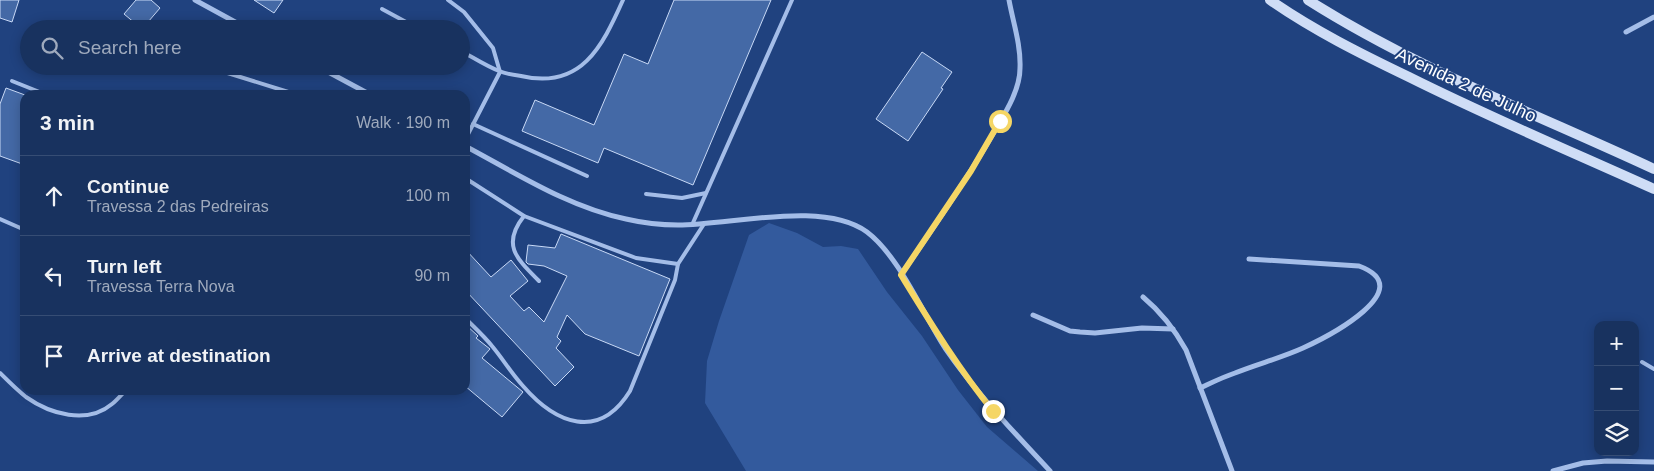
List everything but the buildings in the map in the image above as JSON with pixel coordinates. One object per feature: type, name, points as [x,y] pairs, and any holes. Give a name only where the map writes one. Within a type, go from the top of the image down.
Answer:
[{"type":"main road","name":"Avenida 2 de Julho","points":[[1270,0],[1330,36],[1388,67],[1447,96],[1654,189]]},
{"type":"main road","name":"Avenida 2 de Julho","points":[[1308,0],[1350,26],[1404,54],[1654,169]]},
{"type":"street","points":[[195,0],[232,20]]},
{"type":"street","points":[[901,275],[971,171],[1008,106],[1018,82],[1020,68],[1018,48],[1009,0]]},
{"type":"street","points":[[1626,32],[1654,17]]},
{"type":"street","points":[[334,75],[362,90]]},
{"type":"street","points":[[470,149],[543,188],[597,211],[625,219],[678,225],[801,215],[836,219],[856,226],[876,240],[889,256],[944,345],[975,389],[993,411],[1050,471]]},
{"type":"street","points":[[1200,388],[1235,372],[1303,348],[1359,314],[1373,302],[1381,288],[1380,281],[1375,274],[1359,266],[1249,259]]},
{"type":"street","points":[[1143,297],[1153,305],[1173,329],[1186,350],[1232,471]]},
{"type":"street","points":[[1033,315],[1070,331],[1080,332],[1095,333],[1142,328],[1173,329]]},
{"type":"street","points":[[1553,471],[1607,461],[1654,462]]},
{"type":"lane","points":[[448,0],[464,12],[493,48],[500,72],[470,130]]},
{"type":"lane","points":[[470,56],[500,72],[538,80],[553,79],[585,65],[612,26],[623,0]]},
{"type":"lane","points":[[692,224],[792,0]]},
{"type":"lane","points":[[382,9],[402,20]]},
{"type":"lane","points":[[234,75],[282,90]]},
{"type":"lane","points":[[12,81],[34,90]]},
{"type":"lane","points":[[473,124],[587,176]]},
{"type":"lane","points":[[470,181],[524,216],[636,258],[678,264]]},
{"type":"lane","points":[[646,194],[682,198],[706,193]]},
{"type":"lane","points":[[524,216],[515,228],[512,243],[517,259],[538,281]]},
{"type":"lane","points":[[0,219],[20,228]]},
{"type":"lane","points":[[470,323],[492,346],[524,388],[547,409],[559,416],[583,423],[600,419],[611,413],[621,404],[630,391],[675,280],[678,264],[704,224]]},
{"type":"lane","points":[[1642,362],[1654,368]]},
{"type":"lane","points":[[0,373],[20,392]]},
{"type":"lane","points":[[23,395],[42,406],[60,413],[77,416],[93,414],[111,405],[121,395]]},
{"type":"shaded area","points":[[769,223],[797,233],[823,247],[841,246],[858,249],[887,292],[922,336],[958,390],[987,427],[1038,471],[746,471],[705,403],[707,361],[749,235]]},
{"type":"route","points":[[993,411],[960,369],[901,275],[971,171],[1000,121]]}]
